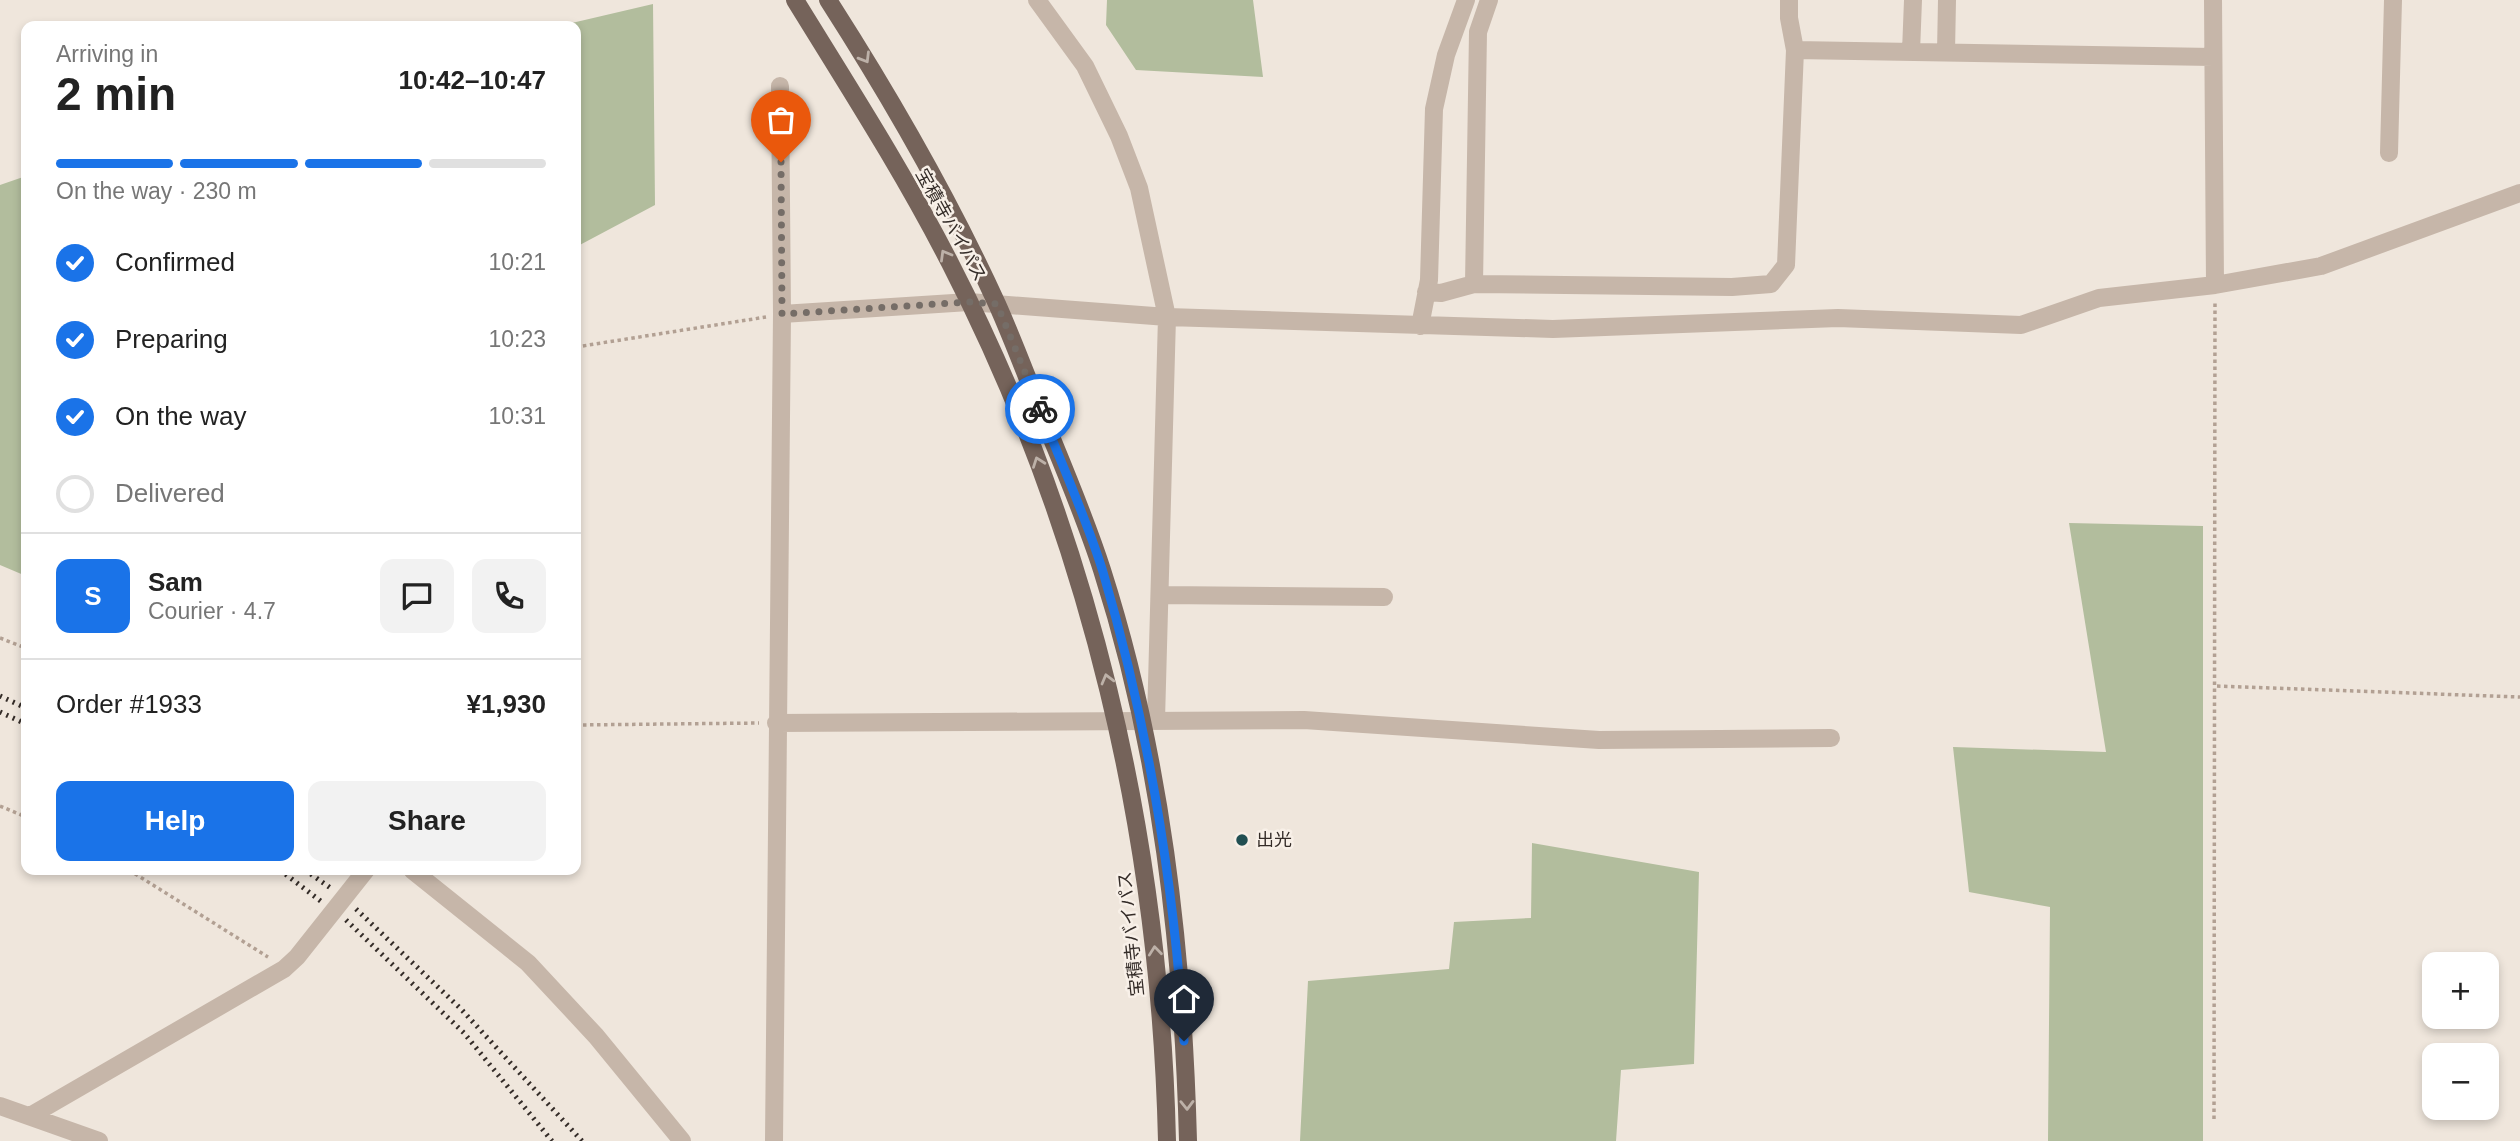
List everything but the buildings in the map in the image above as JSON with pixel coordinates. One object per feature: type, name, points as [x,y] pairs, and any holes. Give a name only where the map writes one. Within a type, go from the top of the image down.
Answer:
[{"type":"main road","name":"宝積寺バイパス","points":[[795,0],[950,262],[1022,417],[1062,527],[1089,612],[1117,722],[1148,882],[1161,1010],[1167,1141]]},
{"type":"main road","name":"宝積寺バイパス","points":[[828,0],[867,60],[949,208],[997,304],[1102,570],[1149,720],[1178,958],[1188,1141]]},
{"type":"street","points":[[1037,0],[1085,66],[1119,136],[1139,188],[1167,317],[1162,595],[1149,720]]},
{"type":"street","points":[[1420,326],[1426,292],[1434,109],[1446,55],[1466,0]]},
{"type":"street","points":[[1474,284],[1478,32],[1489,0]]},
{"type":"street","points":[[1426,292],[1450,291],[1474,284],[1732,287],[1771,284],[1786,265],[1795,50],[1788,18],[1789,0]]},
{"type":"street","points":[[1911,52],[1913,0]]},
{"type":"street","points":[[1946,52],[1947,0]]},
{"type":"street","points":[[2213,0],[2215,285]]},
{"type":"street","points":[[2389,153],[2393,0]]},
{"type":"street","points":[[1795,50],[2213,57]]},
{"type":"street","points":[[774,1141],[782,314],[780,86]]},
{"type":"street","points":[[782,314],[969,302],[1167,317],[1420,326],[1566,329],[1839,318],[2021,325],[2099,298],[2215,285],[2321,266],[2520,193]]},
{"type":"street","points":[[1162,595],[1384,597]]},
{"type":"street","points":[[776,723],[1304,720],[1599,740],[1830,738]]},
{"type":"street","points":[[30,1116],[284,969],[297,957],[362,875]]},
{"type":"street","points":[[418,875],[528,963],[596,1036],[682,1141]]},
{"type":"street","points":[[0,1105],[99,1141]]},
{"type":"path","points":[[2214,1119],[2217,686],[2215,285]]},
{"type":"path","points":[[581,346],[782,314]]},
{"type":"path","points":[[0,638],[21,646]]},
{"type":"path","points":[[2217,686],[2520,697]]},
{"type":"path","points":[[581,725],[776,723]]},
{"type":"path","points":[[0,806],[21,815]]},
{"type":"path","points":[[138,875],[250,943],[284,969]]},
{"type":"green space","points":[[1107,0],[1253,0],[1263,77],[1136,70],[1106,25]]},
{"type":"green space","points":[[653,4],[655,205],[581,244],[581,21]]},
{"type":"green space","points":[[21,178],[21,574],[0,565],[0,185]]},
{"type":"green space","points":[[2069,523],[2203,526],[2203,1141],[2048,1141],[2050,907],[1969,892],[1953,747],[2106,752]]},
{"type":"green space","points":[[1532,843],[1699,872],[1694,1064],[1621,1070],[1616,1141],[1300,1141],[1308,981],[1449,969],[1454,922],[1531,918]]},
{"type":"railway","points":[[0,696],[21,706]]},
{"type":"railway","points":[[0,712],[21,722]]},
{"type":"railway","points":[[287,875],[322,902]]},
{"type":"railway","points":[[312,875],[332,889]]},
{"type":"railway","points":[[356,909],[461,1009],[582,1141]]},
{"type":"railway","points":[[346,920],[464,1033],[552,1141]]},
{"type":"way so far","points":[[781,162],[782,314],[969,302],[997,304],[1040,409]]},
{"type":"place","name":"出光","points":[[1242,840]]},
{"type":"route","points":[[1040,409],[1102,570],[1141,720],[1166,857],[1180,971],[1184,1041]]}]
